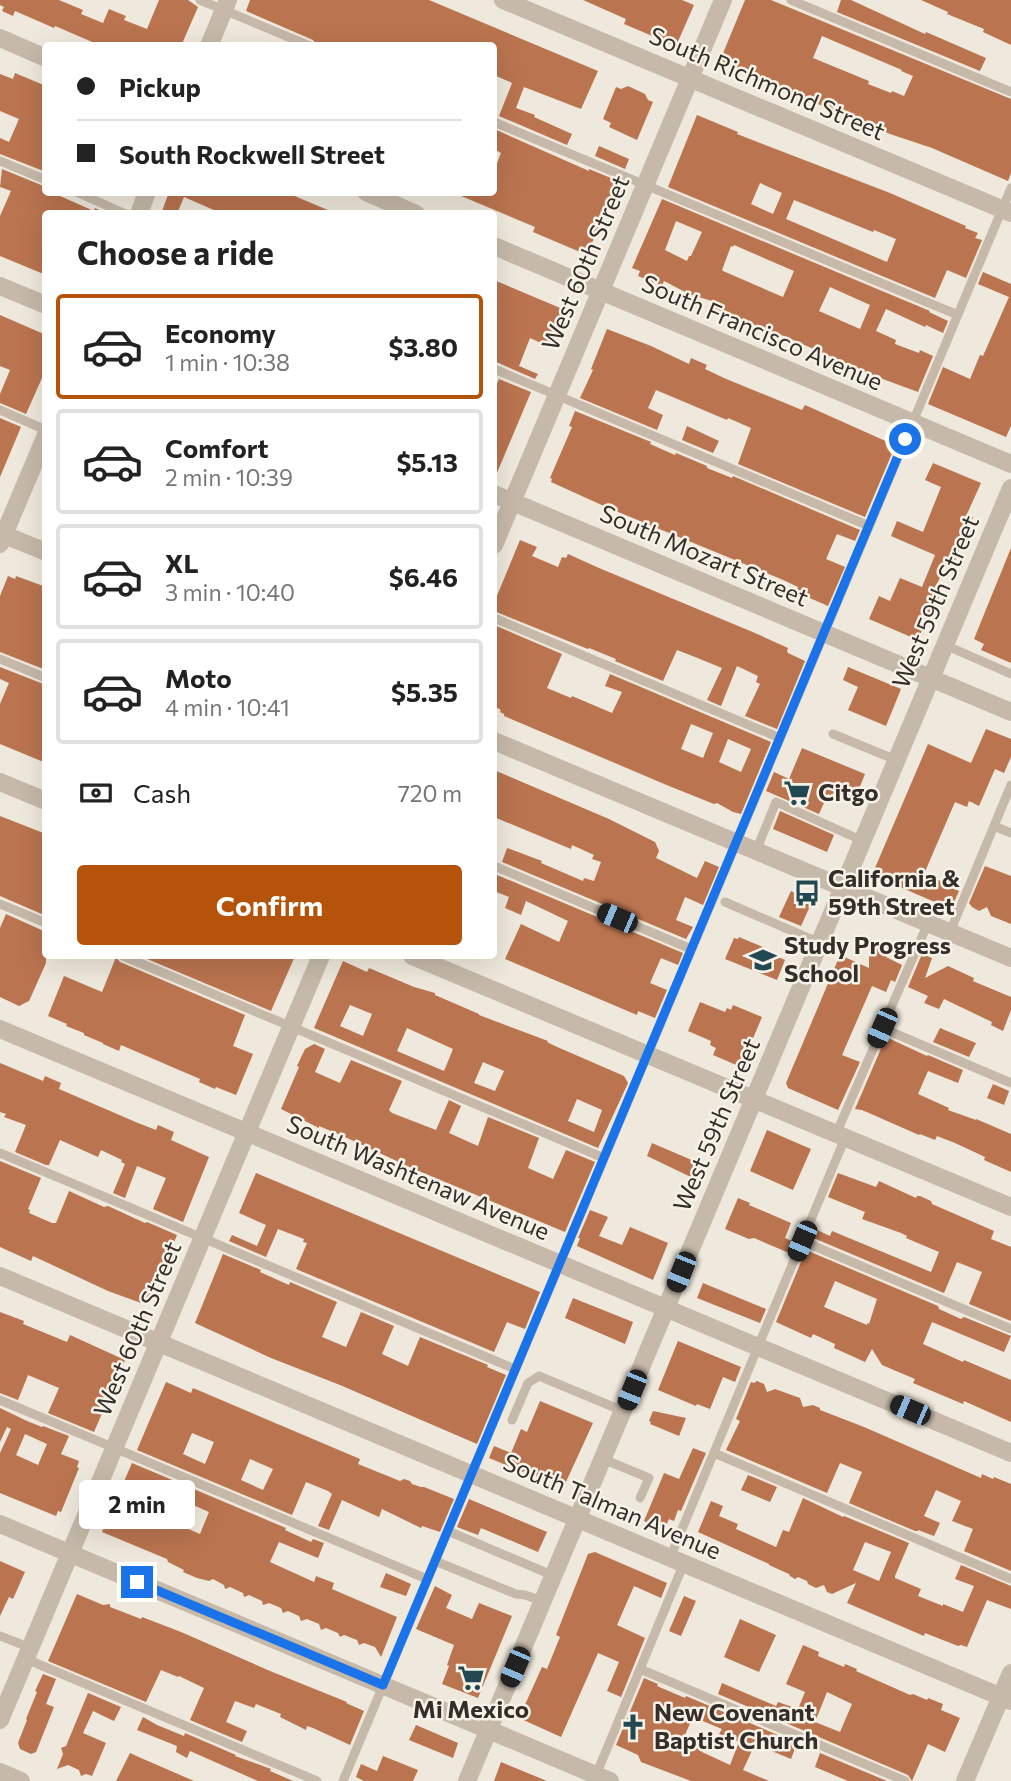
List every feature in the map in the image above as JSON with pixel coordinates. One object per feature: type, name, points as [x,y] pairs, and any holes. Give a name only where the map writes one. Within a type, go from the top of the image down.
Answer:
[{"type":"street","name":"South Richmond Street","points":[[503,0],[1007,211]]},
{"type":"street","name":"West 60th Street","points":[[497,538],[723,0]]},
{"type":"street","points":[[211,42],[226,5]]},
{"type":"street","points":[[0,38],[42,56]]},
{"type":"street","points":[[375,196],[407,210]]},
{"type":"street","name":"South Francisco Avenue","points":[[497,247],[1011,464]]},
{"type":"street","points":[[0,286],[42,303]]},
{"type":"street","points":[[42,444],[1,537],[42,551]]},
{"type":"street","name":"West 59th Street","points":[[467,1781],[1011,488]]},
{"type":"street","name":"South Mozart Street","points":[[497,495],[931,678],[1010,707]]},
{"type":"street","points":[[497,742],[1011,958]]},
{"type":"street","points":[[0,782],[42,799]]},
{"type":"street","name":"West 60th Street","points":[[1,1716],[320,959]]},
{"type":"street","points":[[419,959],[1011,1207]]},
{"type":"street","name":"South Washtenaw Avenue","points":[[0,1029],[1011,1453]]},
{"type":"street","name":"South Talman Avenue","points":[[0,1276],[1006,1699]]},
{"type":"street","points":[[0,1524],[599,1779]]},
{"type":"street","points":[[965,1781],[1006,1699],[1011,1673]]},
{"type":"street","points":[[0,1772],[21,1781]]},
{"type":"lane","points":[[200,0],[226,5],[302,42]]},
{"type":"lane","points":[[791,0],[1011,92]]},
{"type":"lane","points":[[497,123],[958,315]]},
{"type":"lane","points":[[0,161],[42,178]]},
{"type":"lane","points":[[343,1781],[912,422],[1007,211],[1011,188]]},
{"type":"lane","points":[[85,196],[117,210]]},
{"type":"lane","points":[[497,370],[869,526]]},
{"type":"lane","points":[[0,411],[42,427]]},
{"type":"lane","points":[[497,619],[780,738]]},
{"type":"lane","points":[[945,645],[1011,674]]},
{"type":"lane","points":[[0,659],[42,676]]},
{"type":"lane","points":[[833,734],[896,760]]},
{"type":"lane","points":[[950,933],[1011,786]]},
{"type":"lane","points":[[757,851],[776,802],[863,841]]},
{"type":"lane","points":[[994,826],[1011,833]]},
{"type":"lane","points":[[497,867],[691,949]]},
{"type":"lane","points":[[725,902],[820,943]]},
{"type":"lane","points":[[0,904],[42,921]]},
{"type":"lane","points":[[599,1779],[640,1669],[714,1452],[802,1241],[882,1028],[928,923]]},
{"type":"lane","points":[[130,959],[604,1158]]},
{"type":"lane","points":[[882,1028],[1011,1083]]},
{"type":"lane","points":[[0,1153],[514,1373],[528,1383]]},
{"type":"lane","points":[[802,1241],[1011,1329]]},
{"type":"lane","points":[[512,1420],[528,1383],[539,1376],[623,1411]]},
{"type":"lane","points":[[0,1400],[427,1579]]},
{"type":"lane","points":[[714,1452],[1011,1580]]},
{"type":"lane","points":[[603,1459],[649,1478],[640,1498]]},
{"type":"lane","points":[[448,1531],[554,1576]]},
{"type":"lane","points":[[435,1561],[516,1594],[543,1601]]},
{"type":"lane","points":[[0,1636],[28,1653],[317,1781]]},
{"type":"lane","points":[[640,1669],[905,1781]]},
{"type":"building","points":[[0,0],[59,0],[83,10],[81,14],[103,23],[109,9],[126,16],[124,20],[147,29],[159,0],[188,0],[198,7],[183,42],[92,42],[15,11],[13,16],[2,11],[4,7],[0,5]]},
{"type":"building","points":[[250,0],[429,0],[598,71],[581,109],[524,87],[516,108],[572,134],[567,145],[499,116],[512,83],[497,76],[497,42],[314,42],[246,11]]},
{"type":"building","points":[[583,0],[682,0],[694,5],[676,46],[624,24],[626,19]]},
{"type":"building","points":[[745,0],[771,0],[1011,99],[1011,173],[1008,181],[932,148],[890,134],[719,63]],"holes":[[[822,36],[913,76],[904,96],[868,84],[869,81],[813,58]]]},
{"type":"building","points":[[841,0],[851,0],[986,58],[980,71],[837,12]]},
{"type":"building","points":[[921,0],[1011,0],[1011,45],[983,32],[984,29]]},
{"type":"building","points":[[15,73],[42,84],[42,170],[0,154],[0,138],[9,142],[19,119],[0,111],[0,74],[13,79]]},
{"type":"building","points":[[628,86],[645,94],[648,100],[653,102],[637,140],[609,127],[611,123],[603,119],[616,87],[621,89]]},
{"type":"building","points":[[697,115],[738,132],[737,134],[890,193],[966,226],[965,228],[978,233],[975,238],[982,240],[966,278],[947,270],[935,298],[668,187]],"holes":[[[760,183],[782,193],[773,214],[751,204]],[[794,200],[896,239],[887,262],[786,219]]]},
{"type":"building","points":[[497,130],[618,181],[587,255],[533,232],[535,227],[461,196],[497,196],[497,163],[501,153],[497,151]]},
{"type":"building","points":[[599,146],[629,159],[625,169],[595,156]]},
{"type":"building","points":[[2,169],[42,185],[42,196],[60,196],[92,210],[42,210],[42,273],[0,256],[0,216],[11,191],[0,187]]},
{"type":"building","points":[[168,196],[295,196],[328,210],[214,210],[184,197],[179,210],[162,210]]},
{"type":"building","points":[[662,199],[930,311],[948,321],[943,333],[886,309],[876,331],[896,340],[895,344],[933,356],[918,392],[726,314],[712,307],[715,302],[689,294],[664,281],[662,286],[638,276],[640,271],[632,268]],"holes":[[[676,221],[702,232],[687,261],[665,250]],[[734,245],[794,271],[783,297],[722,270],[731,246]],[[830,287],[870,305],[860,329],[819,311]]]},
{"type":"building","points":[[983,272],[1011,284],[1011,426],[1006,437],[928,404],[943,367],[970,379],[1009,297],[978,284]]},
{"type":"building","points":[[497,281],[565,310],[550,347],[530,338],[519,366],[538,374],[535,379],[497,362]]},
{"type":"building","points":[[0,315],[42,333],[42,378],[26,414],[0,403],[0,394],[10,370],[0,366]]},
{"type":"building","points":[[607,329],[689,364],[691,358],[707,365],[705,369],[724,378],[802,410],[805,405],[890,443],[888,449],[893,451],[865,517],[738,464],[751,428],[728,418],[727,420],[656,390],[648,408],[663,415],[657,430],[580,398]]},
{"type":"building","points":[[499,379],[531,392],[497,473]]},
{"type":"building","points":[[575,411],[860,530],[855,541],[837,534],[826,559],[845,567],[828,606],[796,592],[798,587],[781,579],[551,482],[550,478],[572,427],[569,426]]},
{"type":"building","points":[[0,418],[21,427],[0,477]]},
{"type":"building","points":[[687,426],[719,441],[713,453],[682,440]]},
{"type":"building","points":[[933,463],[981,483],[967,514],[973,517],[954,563],[948,561],[933,592],[940,595],[918,640],[869,619],[879,596],[890,601],[900,578],[922,587],[935,555],[891,536],[897,521],[923,532],[941,487],[925,480]]},
{"type":"building","points":[[520,540],[537,547],[532,556],[558,567],[562,557],[566,558],[568,554],[755,633],[788,648],[788,653],[805,661],[777,729],[745,716],[760,684],[756,682],[758,676],[737,666],[721,706],[707,700],[722,668],[677,650],[663,681],[615,661],[616,659],[497,612],[497,596]]},
{"type":"building","points":[[1011,548],[1011,663],[981,650],[984,644],[974,639]]},
{"type":"building","points":[[8,576],[15,579],[16,576],[42,586],[42,668],[0,652],[0,596]]},
{"type":"building","points":[[497,626],[562,654],[547,688],[612,713],[622,692],[605,686],[610,674],[771,742],[741,814],[504,716],[497,708]],"holes":[[[691,724],[713,733],[703,758],[681,749]],[[728,739],[751,749],[741,772],[719,762]]]},
{"type":"building","points":[[0,667],[42,683],[42,761],[0,744],[0,704],[9,683],[0,679]]},
{"type":"building","points":[[848,667],[901,689],[886,726],[848,710],[858,687],[843,680]]},
{"type":"building","points":[[986,729],[1011,739],[1011,757],[1004,773],[995,769],[979,806],[969,801],[967,807],[955,802],[924,874],[959,891],[951,909],[872,875],[928,744],[971,763]]},
{"type":"building","points":[[802,748],[865,774],[853,804],[828,794],[819,814],[766,791],[774,772],[789,779]]},
{"type":"building","points":[[497,771],[609,819],[655,842],[659,851],[656,858],[697,878],[705,861],[719,867],[703,905],[685,897],[676,920],[693,927],[686,939],[502,862],[507,848],[583,881],[584,878],[594,881],[601,862],[592,859],[594,855],[572,845],[571,849],[497,818]]},
{"type":"building","name":"Citgo","points":[[780,811],[834,835],[827,852],[773,829]]},
{"type":"building","points":[[0,816],[42,832],[42,914],[0,896]]},
{"type":"building","points":[[985,866],[1011,876],[1011,924],[991,916],[987,907],[979,911],[969,903]]},
{"type":"building","points":[[497,875],[683,953],[678,965],[661,958],[650,983],[667,990],[655,1018],[638,1011],[637,1015],[505,959],[521,924],[559,942],[568,921],[526,901],[521,915],[505,908],[509,897],[497,892]]},
{"type":"building","points":[[791,891],[809,899],[811,904],[801,926],[779,917]]},
{"type":"building","points":[[6,914],[42,930],[42,959],[46,959],[46,963],[29,1001],[19,1006],[0,997],[0,928]]},
{"type":"building","points":[[739,937],[777,953],[776,956],[785,960],[777,980],[725,959],[734,938]]},
{"type":"building","points":[[869,944],[890,947],[886,957],[902,965],[895,982],[891,980],[886,992],[872,986],[842,1055],[860,1062],[838,1110],[788,1088],[786,1083],[840,955],[869,968]]},
{"type":"building","points":[[922,954],[932,958],[925,978],[948,966],[974,978],[975,982],[1011,997],[1011,1010],[1003,1031],[991,1025],[992,1022],[944,999],[939,1009],[924,1003],[928,996],[908,987]]},
{"type":"building","points":[[115,959],[118,959],[245,1015],[233,1046],[253,1054],[236,1095],[216,1087],[215,1089],[199,1082],[200,1079],[121,1045],[119,1051],[48,1016],[64,976],[102,992]]},
{"type":"building","points":[[147,959],[294,959],[271,1011]]},
{"type":"building","points":[[343,961],[367,972],[369,968],[435,993],[479,1015],[548,1041],[624,1076],[628,1083],[598,1148],[314,1028]],"holes":[[[350,1005],[372,1014],[363,1036],[340,1026]],[[407,1028],[453,1049],[444,1071],[397,1051]],[[483,1062],[504,1071],[495,1091],[474,1083]],[[577,1099],[602,1110],[594,1132],[568,1121]]]},
{"type":"building","points":[[700,1002],[725,1012],[727,1008],[731,1010],[733,1005],[762,1017],[741,1067],[713,1055],[716,1048],[710,1045],[711,1041],[688,1031]]},
{"type":"building","points":[[940,1028],[976,1043],[969,1057],[933,1042]]},
{"type":"building","points":[[886,1037],[963,1070],[958,1083],[928,1071],[918,1094],[949,1108],[948,1110],[1011,1134],[1011,1172],[955,1143],[937,1136],[935,1140],[919,1135],[855,1109]]},
{"type":"building","points":[[314,1044],[325,1049],[315,1072],[340,1083],[351,1060],[402,1081],[389,1110],[392,1113],[436,1130],[449,1100],[461,1106],[449,1133],[478,1146],[488,1117],[539,1138],[528,1168],[553,1179],[566,1150],[595,1162],[565,1232],[319,1128],[281,1109],[305,1049]]},
{"type":"building","points":[[0,1063],[43,1081],[45,1076],[61,1083],[59,1089],[138,1123],[156,1130],[158,1125],[174,1132],[171,1140],[209,1157],[183,1222],[153,1209],[166,1178],[137,1166],[125,1198],[113,1193],[125,1164],[101,1150],[98,1157],[60,1140],[49,1165],[15,1152],[26,1125],[4,1117],[6,1114],[0,1112]]},
{"type":"building","points":[[993,1084],[1009,1091],[1004,1105],[987,1098]]},
{"type":"building","points":[[767,1130],[811,1149],[793,1190],[750,1171]]},
{"type":"building","points":[[652,1143],[701,1164],[695,1179],[647,1156]]},
{"type":"building","points":[[0,1161],[41,1178],[28,1209],[29,1213],[52,1223],[56,1223],[69,1191],[177,1235],[149,1303],[143,1300],[141,1303],[108,1291],[33,1256],[31,1261],[0,1247]]},
{"type":"building","points":[[256,1173],[540,1292],[525,1329],[507,1322],[494,1352],[296,1269],[307,1243],[303,1242],[304,1239],[278,1229],[266,1257],[229,1241],[232,1235],[257,1246],[266,1225],[239,1213]]},
{"type":"building","points":[[838,1173],[876,1187],[879,1181],[916,1198],[920,1196],[932,1204],[994,1231],[991,1239],[1011,1247],[1011,1321],[969,1304],[982,1272],[957,1262],[944,1293],[811,1237],[815,1229],[830,1236],[832,1231],[931,1272],[939,1252],[906,1238],[907,1236],[901,1233],[862,1219],[865,1212],[828,1197]]},
{"type":"building","points":[[738,1198],[791,1223],[785,1238],[794,1242],[789,1253],[725,1229]]},
{"type":"building","points":[[590,1210],[608,1217],[599,1236],[622,1245],[630,1227],[668,1243],[653,1280],[577,1246]]},
{"type":"building","points":[[806,1250],[938,1306],[939,1309],[961,1319],[964,1317],[1011,1336],[1004,1352],[932,1322],[923,1344],[1011,1380],[1011,1422],[964,1401],[963,1404],[913,1383],[915,1379],[882,1365],[872,1349],[865,1362],[834,1348],[835,1344],[813,1334],[811,1338],[776,1322]],"holes":[[[835,1281],[877,1299],[867,1325],[824,1307]]]},
{"type":"building","points":[[223,1254],[289,1285],[290,1282],[337,1302],[322,1337],[346,1347],[361,1312],[394,1326],[382,1354],[408,1366],[420,1337],[506,1375],[477,1444],[271,1358],[195,1323]]},
{"type":"building","points":[[703,1283],[766,1309],[760,1323],[697,1298]]},
{"type":"building","points":[[573,1298],[633,1322],[625,1344],[565,1318]]},
{"type":"building","points":[[0,1312],[67,1342],[70,1335],[125,1360],[94,1432],[48,1413],[59,1388],[28,1375],[18,1400],[0,1393]]},
{"type":"building","points":[[678,1341],[741,1367],[735,1382],[723,1377],[710,1409],[658,1390]]},
{"type":"building","points":[[166,1382],[191,1393],[193,1388],[360,1459],[358,1464],[454,1499],[440,1532],[422,1526],[421,1528],[382,1509],[379,1517],[342,1500],[329,1530],[318,1526],[332,1494],[328,1491],[306,1482],[292,1515],[137,1450]],"holes":[[[192,1433],[214,1442],[205,1464],[183,1454]],[[250,1459],[273,1469],[263,1490],[241,1480]]]},
{"type":"building","points":[[751,1382],[764,1384],[767,1392],[775,1389],[800,1398],[803,1407],[813,1405],[981,1478],[982,1474],[1011,1484],[1011,1571],[964,1551],[973,1529],[952,1521],[961,1501],[936,1490],[924,1516],[940,1523],[934,1536],[915,1531],[849,1503],[862,1472],[840,1463],[827,1493],[726,1450],[740,1421],[736,1419]]},
{"type":"building","points":[[540,1401],[593,1423],[565,1484],[523,1472],[489,1458],[494,1446],[511,1453],[521,1429],[527,1432]]},
{"type":"building","points":[[0,1408],[69,1436],[61,1454],[79,1461],[79,1468],[61,1512],[58,1511],[56,1516],[0,1493],[0,1453],[11,1429],[7,1427],[0,1442]],"holes":[[[25,1434],[47,1444],[38,1465],[16,1455]]]},
{"type":"building","points":[[653,1411],[686,1418],[679,1436],[650,1424]]},
{"type":"building","points":[[693,1448],[706,1453],[681,1511],[678,1510],[674,1521],[669,1519],[664,1530],[644,1521],[664,1473],[679,1479]]},
{"type":"building","points":[[132,1463],[286,1528],[285,1530],[311,1542],[313,1539],[324,1543],[318,1558],[279,1542],[270,1562],[314,1582],[316,1576],[334,1583],[332,1589],[397,1617],[381,1657],[375,1647],[364,1643],[359,1645],[357,1640],[344,1635],[340,1637],[338,1633],[326,1628],[321,1630],[319,1624],[307,1619],[301,1621],[299,1616],[288,1611],[283,1613],[281,1608],[269,1603],[263,1605],[262,1601],[249,1595],[244,1597],[243,1593],[230,1587],[225,1589],[224,1585],[213,1579],[209,1581],[197,1578],[183,1572],[184,1570],[167,1559],[102,1532]],"holes":[[[184,1501],[209,1512],[200,1534],[175,1523]]]},
{"type":"building","points":[[748,1475],[777,1487],[770,1502],[741,1490]]},
{"type":"building","points":[[803,1498],[909,1543],[895,1578],[921,1589],[918,1596],[963,1612],[974,1586],[955,1579],[961,1565],[1011,1586],[1011,1609],[987,1600],[967,1647],[958,1646],[925,1633],[924,1636],[847,1603],[856,1583],[832,1594],[827,1592],[824,1585],[816,1588],[807,1581],[798,1577],[795,1579],[769,1564],[698,1532],[711,1501],[723,1506],[719,1516],[738,1524],[736,1529],[776,1547],[783,1530],[789,1532]],"holes":[[[865,1542],[891,1552],[879,1581],[853,1570]]]},
{"type":"building","points":[[469,1499],[547,1532],[538,1552],[481,1528],[478,1535],[457,1527]]},
{"type":"building","points":[[595,1552],[667,1583],[661,1598],[634,1586],[617,1625],[645,1638],[621,1697],[607,1691],[619,1662],[598,1653],[561,1737],[519,1718],[542,1667],[547,1669],[560,1637],[556,1635],[588,1554]]},
{"type":"building","points":[[0,1561],[25,1572],[13,1599],[9,1597],[0,1616]]},
{"type":"building","points":[[386,1573],[411,1584],[406,1596],[380,1587]]},
{"type":"building","points":[[435,1586],[452,1595],[446,1608],[472,1619],[479,1603],[512,1616],[478,1698],[442,1684],[454,1645],[416,1629]]},
{"type":"building","points":[[77,1594],[181,1632],[364,1711],[350,1745],[313,1728],[307,1726],[306,1730],[280,1717],[281,1714],[256,1704],[254,1708],[235,1701],[226,1722],[247,1731],[242,1742],[190,1720],[204,1688],[179,1676],[161,1670],[146,1702],[48,1661]]},
{"type":"building","points":[[684,1596],[696,1601],[681,1636],[669,1631]]},
{"type":"building","points":[[740,1619],[776,1635],[759,1672],[724,1657]]},
{"type":"building","points":[[803,1645],[819,1652],[818,1656],[844,1667],[845,1664],[857,1669],[856,1671],[910,1695],[943,1704],[941,1710],[960,1718],[945,1752],[928,1744],[912,1781],[908,1775],[718,1694],[722,1683],[776,1706],[778,1702],[798,1709],[805,1692],[786,1684]],"holes":[[[827,1692],[852,1704],[840,1732],[815,1722]]]},
{"type":"building","points":[[43,1674],[56,1679],[46,1704],[54,1707],[36,1752],[31,1754],[20,1749],[18,1743]]},
{"type":"building","points":[[644,1678],[685,1698],[686,1696],[797,1743],[791,1759],[755,1744],[743,1770],[769,1781],[691,1781],[641,1762],[638,1755],[616,1745]],"holes":[[[693,1717],[722,1729],[719,1734],[739,1742],[730,1765],[702,1752],[704,1748],[683,1739]]]},
{"type":"building","points":[[88,1693],[121,1707],[114,1721],[93,1711],[83,1733],[106,1743],[92,1776],[81,1776],[79,1770],[68,1765],[57,1769],[63,1754],[61,1748],[66,1746]]},
{"type":"building","points":[[143,1717],[184,1736],[185,1733],[271,1769],[270,1771],[293,1781],[258,1781],[190,1751],[187,1758],[176,1752],[177,1746],[137,1730]]},
{"type":"building","points":[[416,1725],[458,1743],[453,1758],[409,1740]]},
{"type":"building","points":[[130,1753],[141,1758],[194,1781],[116,1781]]},
{"type":"building","points":[[820,1753],[887,1781],[848,1781],[815,1767]]},
{"type":"building","points":[[383,1756],[418,1770],[413,1781],[364,1781],[356,1777],[361,1764],[377,1771]]},
{"type":"building","points":[[501,1762],[547,1781],[494,1781]]},
{"type":"place","name":"Citgo","points":[[797,793]]},
{"type":"place","name":"California & 59th Street","points":[[807,893]]},
{"type":"place","name":"Study Progress School","points":[[763,960]]},
{"type":"place","name":"Mi Mexico","points":[[471,1678]]},
{"type":"place","name":"New Covenant Baptist Church","points":[[633,1727]]},
{"type":"route","points":[[137,1582],[383,1685],[905,439]]}]
